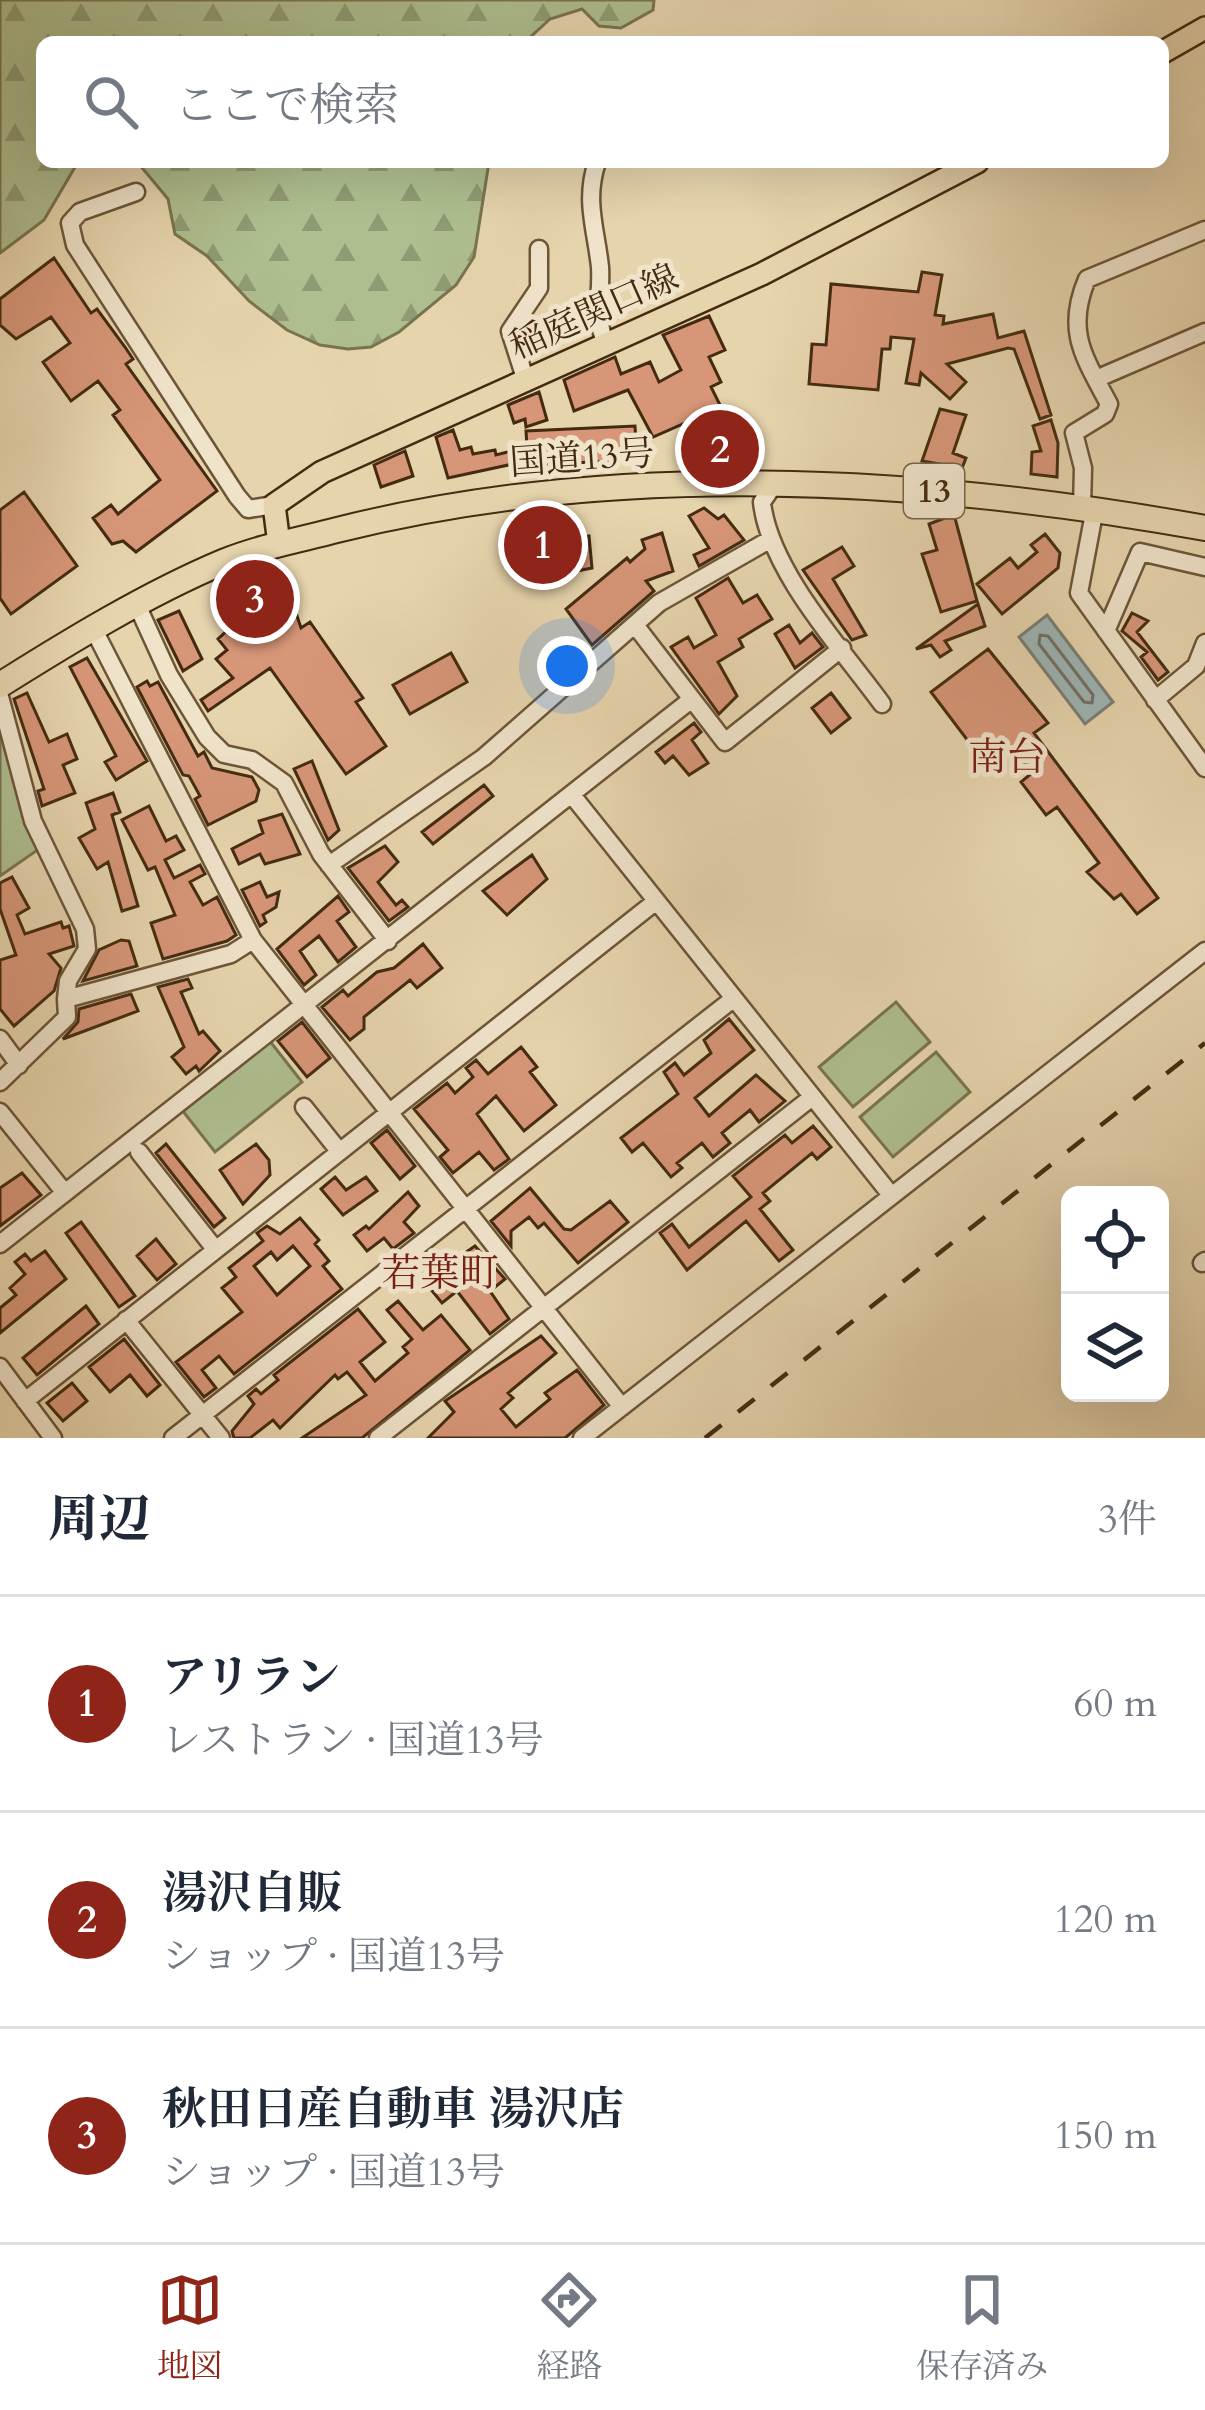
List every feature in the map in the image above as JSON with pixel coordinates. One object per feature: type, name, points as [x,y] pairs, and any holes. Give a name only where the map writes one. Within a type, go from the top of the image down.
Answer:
[{"type":"highway","name":"国道13号","points":[[0,685],[220,563],[279,544],[495,499],[773,486],[919,490],[1088,507],[1205,528]]},
{"type":"main road","points":[[1169,49],[1205,28]]},
{"type":"main road","name":"稲庭関口線","points":[[274,505],[364,449],[807,252],[966,168]]},
{"type":"main road","points":[[274,505],[279,544]]},
{"type":"street","points":[[596,168],[589,209],[599,262],[596,323],[606,343]]},
{"type":"street","points":[[136,192],[80,212],[70,223],[75,245],[237,496],[248,509],[274,505]]},
{"type":"street","points":[[1205,230],[1088,279],[1075,309],[1075,331],[1109,404],[1105,414],[1074,433],[1088,507],[1079,593],[1205,768]]},
{"type":"street","points":[[525,379],[509,331],[534,301],[538,249]]},
{"type":"street","points":[[1096,379],[1205,332]]},
{"type":"street","points":[[773,486],[762,502],[771,539],[882,704]]},
{"type":"street","points":[[329,865],[484,758],[659,603],[771,539]]},
{"type":"street","points":[[1106,631],[1140,552],[1205,567]]},
{"type":"street","points":[[138,607],[169,675],[207,737],[224,754],[252,760],[284,783],[329,865],[388,941]]},
{"type":"street","points":[[635,625],[725,742],[842,648]]},
{"type":"street","points":[[94,630],[253,940],[622,1407]]},
{"type":"street","points":[[1155,700],[1196,667],[1205,643]]},
{"type":"street","points":[[0,697],[33,820],[85,929],[87,949],[68,981],[67,1017],[0,1082]]},
{"type":"street","points":[[0,1244],[692,699]]},
{"type":"street","points":[[572,795],[891,1195]]},
{"type":"street","points":[[25,1401],[655,902]]},
{"type":"street","points":[[66,999],[230,954],[253,940]]},
{"type":"street","points":[[582,1438],[1205,951]]},
{"type":"street","points":[[173,1438],[733,999]]},
{"type":"street","points":[[0,1040],[19,1065]]},
{"type":"street","points":[[378,1438],[811,1098]]},
{"type":"street","points":[[304,1107],[339,1151]]},
{"type":"street","points":[[0,1112],[65,1193]]},
{"type":"street","points":[[139,1152],[215,1249]]},
{"type":"street","points":[[126,1321],[221,1438]]},
{"type":"street","points":[[0,1366],[53,1438]]},
{"type":"green space","points":[[0,0],[654,0],[653,10],[621,28],[599,26],[582,9],[550,19],[532,36],[36,36],[36,168],[74,168],[44,220],[0,253]]},
{"type":"green space","points":[[142,168],[488,168],[474,257],[456,285],[399,332],[371,347],[320,345],[287,330],[249,301],[207,256],[175,234],[168,199]]},
{"type":"green space","points":[[0,717],[39,849],[0,876]]},
{"type":"green space","points":[[896,1002],[930,1042],[853,1107],[819,1067]]},
{"type":"green space","points":[[269,1040],[302,1082],[215,1152],[182,1110]]},
{"type":"green space","points":[[936,1052],[970,1092],[893,1157],[860,1117]]},
{"type":"water","points":[[1047,615],[1113,702],[1085,724],[1019,637]]},
{"type":"building","points":[[54,258],[91,313],[97,309],[125,347],[133,359],[126,364],[217,491],[136,552],[123,541],[112,544],[93,518],[111,505],[118,514],[160,480],[113,415],[120,410],[98,381],[71,401],[43,362],[70,343],[51,317],[16,339],[0,325],[0,299]]},
{"type":"building","points":[[922,272],[942,275],[935,315],[944,316],[943,324],[993,314],[998,338],[1024,331],[1051,415],[1040,419],[1014,349],[1008,348],[947,364],[966,382],[950,399],[921,373],[919,385],[906,383],[914,339],[891,337],[890,349],[882,349],[878,390],[809,384],[812,344],[826,345],[831,284],[918,292]]},
{"type":"building","points":[[709,316],[725,350],[709,357],[721,382],[711,387],[721,407],[653,437],[628,390],[574,411],[564,380],[615,357],[621,374],[650,362],[659,382],[681,370],[663,335]]},
{"type":"building","points":[[539,392],[547,420],[526,427],[525,419],[514,423],[508,405]]},
{"type":"building","points":[[940,409],[966,415],[953,453],[966,458],[962,468],[922,461]]},
{"type":"building","points":[[1051,420],[1058,443],[1057,477],[1031,474],[1032,452],[1041,451],[1033,426]]},
{"type":"building","points":[[635,426],[637,460],[528,465],[527,461],[448,478],[436,437],[453,430],[460,450],[471,447],[473,454],[495,450],[496,455],[527,447],[526,431]]},
{"type":"building","points":[[405,451],[413,476],[381,487],[374,465]]},
{"type":"building","points":[[24,492],[77,566],[11,614],[0,598],[0,510]]},
{"type":"building","points":[[704,508],[718,519],[724,515],[744,540],[699,566],[694,555],[709,548],[689,516]]},
{"type":"building","points":[[955,518],[977,601],[941,612],[922,554],[937,550],[929,524]]},
{"type":"building","points":[[582,528],[583,537],[589,536],[592,568],[527,581],[523,554],[563,548],[561,530]]},
{"type":"building","points":[[662,533],[673,571],[646,581],[654,591],[592,645],[566,609],[627,558],[630,562],[645,549],[642,540]]},
{"type":"building","points":[[1045,534],[1060,553],[1058,568],[1002,614],[977,584],[1010,558],[1018,568],[1037,552],[1031,545]]},
{"type":"building","points":[[842,547],[854,566],[833,579],[866,635],[852,640],[803,570]]},
{"type":"building","points":[[728,578],[743,603],[757,595],[772,619],[739,639],[743,647],[718,662],[737,696],[719,714],[671,647],[688,637],[694,648],[716,635],[696,598]]},
{"type":"building","points":[[283,580],[287,605],[293,604],[301,628],[310,622],[363,698],[356,702],[386,746],[346,774],[270,668],[208,711],[201,700],[233,678],[216,659],[227,650],[218,639],[254,606],[261,584]]},
{"type":"building","points":[[978,604],[985,626],[945,641],[951,650],[940,657],[931,645],[916,649]]},
{"type":"building","points":[[179,611],[202,659],[183,671],[158,620]]},
{"type":"building","points":[[1132,613],[1148,621],[1137,632],[1168,672],[1158,680],[1141,657],[1147,652],[1122,631]]},
{"type":"building","points":[[789,625],[800,643],[812,633],[823,647],[795,668],[775,634]]},
{"type":"building","points":[[988,649],[1048,723],[1034,733],[1158,898],[1137,914],[1121,894],[1114,899],[1087,872],[1099,863],[1057,807],[1046,815],[1021,782],[1032,773],[1013,747],[987,766],[931,692]]},
{"type":"building","points":[[451,653],[467,682],[410,714],[393,685]]},
{"type":"building","points":[[87,658],[147,761],[116,780],[105,762],[116,756],[70,667]]},
{"type":"building","points":[[147,681],[150,686],[158,682],[198,756],[204,752],[212,768],[252,777],[259,790],[256,801],[208,825],[195,799],[200,796],[189,776],[183,775],[137,687]]},
{"type":"building","points":[[27,693],[49,742],[67,734],[77,759],[63,765],[75,793],[42,806],[38,791],[44,789],[14,699]]},
{"type":"building","points":[[831,693],[850,718],[831,733],[812,708]]},
{"type":"building","points":[[694,723],[701,732],[692,740],[708,763],[689,775],[673,756],[665,763],[656,752]]},
{"type":"building","points":[[312,761],[339,830],[328,840],[294,769]]},
{"type":"building","points":[[484,785],[493,796],[433,844],[422,832]]},
{"type":"building","points":[[113,793],[120,812],[112,815],[138,906],[122,911],[108,862],[97,869],[79,838],[95,829],[86,803]]},
{"type":"building","points":[[149,806],[166,841],[176,836],[184,850],[165,860],[174,878],[200,865],[205,874],[190,882],[203,905],[217,897],[236,935],[227,941],[163,959],[151,923],[175,915],[155,867],[148,870],[122,820]]},
{"type":"building","points":[[282,814],[300,854],[265,864],[260,854],[239,864],[232,849],[263,833],[259,821]]},
{"type":"building","points":[[385,846],[398,862],[378,882],[396,905],[402,900],[408,907],[389,921],[348,868]]},
{"type":"building","points":[[532,855],[547,879],[507,915],[483,891]]},
{"type":"building","points":[[12,877],[29,908],[17,915],[25,934],[61,922],[63,928],[69,926],[74,946],[49,954],[61,968],[54,991],[14,1026],[0,1009],[0,960],[16,955],[0,909],[0,883]]},
{"type":"building","points":[[260,882],[267,897],[279,892],[276,907],[263,915],[266,922],[260,926],[242,890]]},
{"type":"building","points":[[338,896],[349,912],[337,921],[356,947],[338,962],[319,936],[300,951],[316,975],[304,985],[277,949]]},
{"type":"building","points":[[129,941],[137,966],[83,981],[99,950]]},
{"type":"building","points":[[423,944],[442,968],[417,988],[410,980],[364,1017],[364,1029],[350,1040],[322,1007],[343,990],[348,996],[377,972],[394,968]]},
{"type":"building","points":[[188,979],[192,988],[181,992],[199,1034],[203,1031],[220,1051],[199,1071],[196,1066],[186,1074],[172,1057],[184,1047],[158,987]]},
{"type":"building","points":[[131,994],[138,1011],[63,1039],[78,1022],[79,1009]]},
{"type":"building","points":[[729,1019],[754,1050],[695,1098],[709,1116],[756,1075],[785,1101],[759,1122],[750,1110],[722,1133],[730,1143],[713,1157],[702,1143],[677,1163],[682,1168],[671,1177],[643,1143],[632,1152],[621,1138],[678,1094],[664,1072],[675,1063],[684,1075],[711,1053],[704,1040]]},
{"type":"building","points":[[302,1022],[330,1058],[307,1077],[278,1041]]},
{"type":"building","points":[[521,1047],[537,1067],[530,1072],[556,1105],[524,1131],[496,1096],[477,1114],[509,1159],[494,1170],[479,1152],[453,1173],[440,1157],[448,1150],[414,1109],[447,1083],[455,1093],[473,1077],[466,1068],[476,1060],[488,1074]]},
{"type":"building","points":[[813,1126],[831,1147],[817,1159],[812,1153],[763,1193],[770,1201],[760,1209],[793,1250],[779,1261],[746,1221],[687,1270],[660,1233],[672,1224],[689,1247],[751,1197],[733,1176],[785,1135],[792,1143]]},
{"type":"building","points":[[387,1130],[415,1166],[400,1179],[371,1143]]},
{"type":"building","points":[[166,1144],[225,1218],[214,1227],[156,1153]]},
{"type":"building","points":[[256,1144],[269,1160],[270,1175],[243,1204],[220,1170]]},
{"type":"building","points":[[22,1173],[41,1195],[0,1226],[0,1188]]},
{"type":"building","points":[[335,1177],[346,1190],[366,1177],[377,1191],[343,1215],[321,1189]]},
{"type":"building","points":[[530,1188],[564,1229],[571,1230],[610,1201],[628,1222],[578,1263],[544,1223],[538,1228],[529,1217],[511,1231],[511,1246],[491,1221]]},
{"type":"building","points":[[408,1192],[419,1206],[404,1222],[414,1233],[393,1249],[384,1238],[367,1251],[354,1235],[366,1226],[369,1229]]},
{"type":"building","points":[[300,1218],[319,1240],[315,1244],[329,1261],[323,1266],[342,1289],[234,1374],[219,1356],[202,1370],[216,1388],[204,1397],[176,1362],[242,1312],[222,1288],[236,1277],[229,1268],[263,1241],[257,1233],[267,1226],[280,1234]],"holes":[[[293,1246],[310,1266],[277,1295],[254,1266],[271,1252],[277,1260]]]},
{"type":"building","points":[[81,1222],[135,1296],[119,1307],[66,1233]]},
{"type":"building","points":[[156,1239],[176,1264],[157,1280],[137,1256]]},
{"type":"building","points":[[475,1246],[505,1279],[490,1291],[509,1319],[490,1334],[457,1291],[442,1303],[424,1281]]},
{"type":"building","points":[[45,1251],[66,1279],[0,1333],[0,1308],[16,1295],[10,1288],[25,1274],[15,1262],[25,1254],[31,1261]]},
{"type":"building","points":[[398,1301],[423,1330],[441,1315],[470,1350],[362,1438],[302,1438],[366,1395],[347,1372],[338,1379],[335,1375],[280,1428],[273,1420],[250,1438],[234,1438],[232,1431],[254,1404],[248,1396],[256,1389],[261,1394],[278,1380],[274,1375],[358,1309],[385,1342],[360,1362],[375,1381],[408,1353],[403,1347],[412,1339],[387,1310]]},
{"type":"building","points":[[86,1306],[99,1324],[37,1375],[23,1358]]},
{"type":"building","points":[[541,1336],[556,1353],[508,1393],[513,1398],[501,1409],[516,1427],[550,1399],[545,1393],[577,1370],[604,1405],[565,1438],[428,1438],[454,1412],[445,1401]]},
{"type":"building","points":[[124,1339],[160,1385],[147,1396],[130,1375],[110,1392],[89,1367]]},
{"type":"building","points":[[72,1383],[87,1401],[63,1421],[47,1403]]},
{"type":"railway","points":[[705,1438],[1205,1043]]},
{"type":"place","name":"湯沢自販","points":[[720,449]]},
{"type":"place","name":"アリラン","points":[[543,545]]},
{"type":"place","name":"秋田日産自動車 湯沢店","points":[[255,599]]},
{"type":"district","name":"南台","points":[[1007,757]]},
{"type":"district","name":"若葉町","points":[[440,1273]]}]
